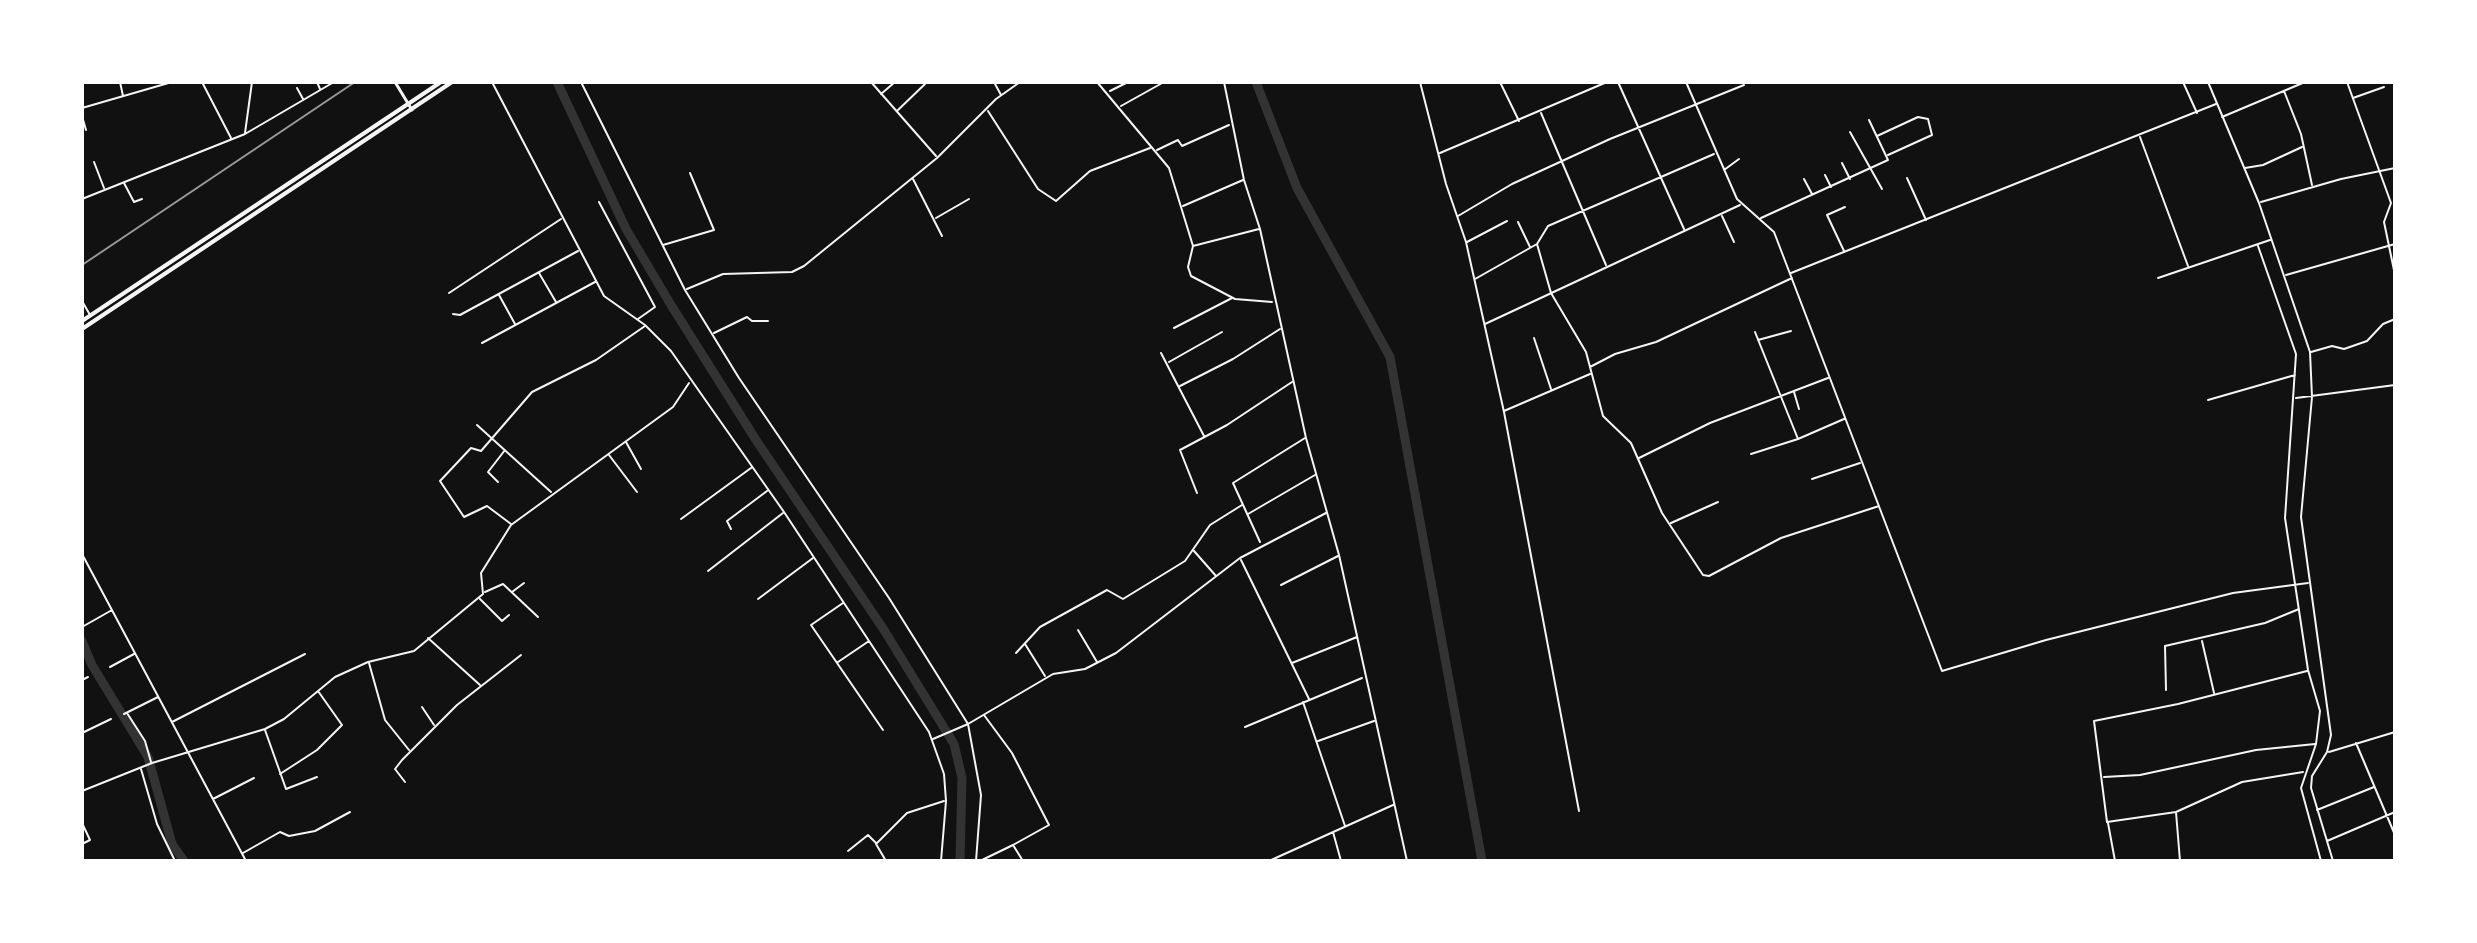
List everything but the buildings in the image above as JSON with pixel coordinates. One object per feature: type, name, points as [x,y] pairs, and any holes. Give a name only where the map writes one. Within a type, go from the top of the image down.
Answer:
[{"type":"highway","points":[[82,329],[367,136],[441,82]]},
{"type":"highway","points":[[82,321],[452,82]]},
{"type":"street","points":[[120,82],[123,96]]},
{"type":"street","points":[[82,108],[172,82]]},
{"type":"street","points":[[202,82],[231,139]]},
{"type":"street","points":[[245,134],[252,82]]},
{"type":"street","points":[[317,82],[320,90]]},
{"type":"street","points":[[82,199],[245,134],[334,82]]},
{"type":"street","points":[[395,82],[412,110]]},
{"type":"street","points":[[492,82],[607,299],[645,325],[671,351],[753,467],[765,492],[784,512],[811,559],[932,739],[942,764],[946,801],[941,861]]},
{"type":"street","points":[[581,82],[685,290],[796,464],[889,598],[968,724],[981,795],[978,861],[1049,825],[1012,753],[984,715]]},
{"type":"street","points":[[871,82],[937,158]]},
{"type":"street","points":[[881,94],[895,82]]},
{"type":"street","points":[[994,82],[1001,95]]},
{"type":"street","points":[[685,290],[723,274],[800,269],[937,158],[1001,95],[1020,82]]},
{"type":"street","points":[[1097,82],[1109,92],[1150,148],[1169,168],[1193,246],[1188,267],[1191,276],[1233,297],[1250,302],[1274,302]]},
{"type":"street","points":[[1109,92],[1128,82]]},
{"type":"street","points":[[1120,107],[1164,82]]},
{"type":"street","points":[[1224,82],[1244,180],[1260,229],[1304,439],[1337,556],[1407,861]]},
{"type":"street","points":[[1421,82],[1466,242],[1504,412],[1579,811]]},
{"type":"street","points":[[1500,82],[1519,121]]},
{"type":"street","points":[[1439,153],[1607,82]]},
{"type":"street","points":[[1618,82],[1684,231]]},
{"type":"street","points":[[1686,82],[1723,171],[1741,205],[1762,216],[1795,271],[1793,278],[1829,378],[1942,671],[2046,640],[2233,593],[2306,583]]},
{"type":"street","points":[[2183,82],[2197,113]]},
{"type":"street","points":[[2208,82],[2259,203],[2310,352],[2312,397],[2301,485],[2306,583],[2330,712],[2327,752],[2311,782],[2318,821],[2333,861]]},
{"type":"street","points":[[2221,117],[2305,82]]},
{"type":"street","points":[[2347,82],[2393,208],[2384,222],[2395,275]]},
{"type":"street","points":[[898,110],[925,84]]},
{"type":"street","points":[[1457,217],[1487,196],[1744,85]]},
{"type":"street","points":[[2352,98],[2384,87]]},
{"type":"street","points":[[297,88],[303,100]]},
{"type":"street","points":[[2284,91],[2312,186]]},
{"type":"street","points":[[1795,271],[2217,104]]},
{"type":"street","points":[[987,110],[1038,189],[1056,201],[1090,171],[1150,148]]},
{"type":"street","points":[[1541,112],[1606,265]]},
{"type":"street","points":[[82,116],[86,130]]},
{"type":"street","points":[[1877,136],[1918,117],[1928,119],[1932,135],[1887,156]]},
{"type":"street","points":[[1762,216],[1851,180],[1888,160],[1869,120]]},
{"type":"street","points":[[1156,151],[1178,140],[1183,145],[1231,124]]},
{"type":"street","points":[[1850,132],[1882,189]]},
{"type":"street","points":[[2139,135],[2188,266]]},
{"type":"street","points":[[2243,168],[2263,165],[2303,147]]},
{"type":"street","points":[[1473,280],[1537,244],[1548,226],[1715,153]]},
{"type":"street","points":[[1723,171],[1739,159]]},
{"type":"street","points":[[94,162],[104,190]]},
{"type":"street","points":[[1842,163],[1851,180]]},
{"type":"street","points":[[2259,203],[2312,186],[2395,168]]},
{"type":"street","points":[[662,246],[714,230],[690,173]]},
{"type":"street","points":[[1825,175],[1832,188]]},
{"type":"street","points":[[913,178],[942,236]]},
{"type":"street","points":[[1907,178],[1926,221]]},
{"type":"street","points":[[1804,179],[1813,195]]},
{"type":"street","points":[[1182,206],[1244,180]]},
{"type":"street","points":[[124,182],[134,203],[142,199]]},
{"type":"street","points":[[935,219],[969,199]]},
{"type":"street","points":[[599,202],[655,307],[637,319]]},
{"type":"street","points":[[1483,324],[1741,205]]},
{"type":"street","points":[[1844,252],[1827,215],[1845,207]]},
{"type":"street","points":[[1722,214],[1734,242]]},
{"type":"street","points":[[449,293],[563,218]]},
{"type":"street","points":[[1466,242],[1507,221]]},
{"type":"street","points":[[1518,222],[1530,248]]},
{"type":"street","points":[[1193,246],[1260,229]]},
{"type":"street","points":[[2158,278],[2265,244],[2272,239]]},
{"type":"street","points":[[1537,244],[1551,293],[1586,352],[1603,416],[1631,443],[1686,553],[1706,576],[1781,538],[1880,506]]},
{"type":"street","points":[[2284,275],[2395,244]]},
{"type":"street","points":[[2259,246],[2293,343],[2296,375],[2285,503],[2308,670],[2320,711],[2316,744],[2301,788],[2321,861]]},
{"type":"street","points":[[453,314],[458,316],[579,250]]},
{"type":"street","points":[[539,273],[556,303]]},
{"type":"street","points":[[1589,367],[1615,354],[1656,342],[1793,278]]},
{"type":"street","points":[[482,343],[596,282]]},
{"type":"street","points":[[499,295],[516,325]]},
{"type":"street","points":[[1174,328],[1233,297]]},
{"type":"street","points":[[82,301],[90,316]]},
{"type":"street","points":[[713,333],[748,317],[752,321],[768,321]]},
{"type":"street","points":[[2310,352],[2332,346],[2344,349],[2367,341],[2383,324],[2395,319]]},
{"type":"street","points":[[511,525],[487,506],[464,517],[440,482],[471,448],[481,451],[532,392],[596,360],[645,325]]},
{"type":"street","points":[[1180,386],[1233,359],[1281,328]]},
{"type":"street","points":[[1758,340],[1791,331]]},
{"type":"street","points":[[1168,362],[1222,332]]},
{"type":"street","points":[[1755,332],[1798,439]]},
{"type":"street","points":[[1534,338],[1552,390]]},
{"type":"street","points":[[1161,353],[1205,437]]},
{"type":"street","points":[[1504,412],[1591,373]]},
{"type":"street","points":[[2208,400],[2296,375]]},
{"type":"street","points":[[1639,458],[1698,429],[1829,378]]},
{"type":"street","points":[[1197,493],[1179,452],[1293,381]]},
{"type":"street","points":[[484,592],[481,573],[511,525],[677,403],[690,382]]},
{"type":"street","points":[[2294,397],[2395,385]]},
{"type":"street","points":[[1794,391],[1799,409]]},
{"type":"street","points":[[1751,454],[1798,439],[1845,418]]},
{"type":"street","points":[[477,425],[493,436],[551,493]]},
{"type":"street","points":[[1262,545],[1233,483],[1304,439]]},
{"type":"street","points":[[625,441],[641,469]]},
{"type":"street","points":[[498,482],[488,472],[506,449]]},
{"type":"street","points":[[608,454],[637,492]]},
{"type":"street","points":[[1812,479],[1861,462]]},
{"type":"street","points":[[681,519],[753,467]]},
{"type":"street","points":[[1247,515],[1315,475]]},
{"type":"street","points":[[731,529],[727,521],[765,492]]},
{"type":"street","points":[[1670,524],[1718,502]]},
{"type":"street","points":[[1016,653],[1040,627],[1107,590],[1123,599],[1185,561],[1210,525],[1242,505]]},
{"type":"street","points":[[708,571],[784,512]]},
{"type":"street","points":[[932,739],[968,724],[1046,678],[1098,663],[1150,630],[1240,558],[1325,513]]},
{"type":"street","points":[[1194,551],[1217,577]]},
{"type":"street","points":[[82,554],[246,861]]},
{"type":"street","points":[[1281,585],[1337,556]]},
{"type":"street","points":[[1240,558],[1309,699]]},
{"type":"street","points":[[758,599],[811,559]]},
{"type":"street","points":[[512,593],[524,583]]},
{"type":"street","points":[[82,791],[237,735],[265,729],[284,719],[335,677],[368,662],[402,657],[484,592],[503,584],[538,617]]},
{"type":"street","points":[[479,599],[501,621],[509,615]]},
{"type":"street","points":[[842,604],[811,624],[883,730]]},
{"type":"street","points":[[2166,690],[2164,646],[2202,640],[2265,623],[2300,609]]},
{"type":"street","points":[[82,627],[112,610]]},
{"type":"street","points":[[1078,630],[1098,663]]},
{"type":"street","points":[[428,638],[481,686]]},
{"type":"street","points":[[1291,663],[1356,638]]},
{"type":"street","points":[[2202,640],[2214,695]]},
{"type":"street","points":[[838,662],[868,642]]},
{"type":"street","points":[[1025,643],[1046,678]]},
{"type":"street","points":[[110,667],[135,653]]},
{"type":"street","points":[[171,723],[305,654]]},
{"type":"street","points":[[405,782],[395,768],[410,751],[457,705],[521,655]]},
{"type":"street","points":[[368,662],[385,720],[410,751]]},
{"type":"street","points":[[2115,861],[2094,721],[2214,695],[2308,670]]},
{"type":"street","points":[[82,680],[88,677]]},
{"type":"street","points":[[1245,727],[1365,678]]},
{"type":"street","points":[[280,774],[317,750],[342,725],[317,691]]},
{"type":"street","points":[[152,764],[145,741],[125,713],[158,697]]},
{"type":"street","points":[[1303,702],[1346,827]]},
{"type":"street","points":[[422,707],[435,726]]},
{"type":"street","points":[[2320,711],[2330,712]]},
{"type":"street","points":[[82,733],[111,719]]},
{"type":"street","points":[[1316,741],[1374,721]]},
{"type":"street","points":[[265,729],[287,789],[317,777]]},
{"type":"street","points":[[2327,752],[2395,732]]},
{"type":"street","points":[[2356,743],[2395,835]]},
{"type":"street","points":[[2103,777],[2140,775],[2256,750],[2316,744]]},
{"type":"street","points":[[142,769],[157,824],[175,861]]},
{"type":"street","points":[[2107,822],[2176,812],[2242,782],[2304,772]]},
{"type":"street","points":[[213,799],[254,778]]},
{"type":"street","points":[[2316,810],[2374,787]]},
{"type":"street","points":[[876,844],[907,813],[946,801]]},
{"type":"street","points":[[1269,861],[1392,806]]},
{"type":"street","points":[[242,853],[280,832],[288,836],[313,831],[350,812]]},
{"type":"street","points":[[2176,812],[2180,861]]},
{"type":"street","points":[[2326,841],[2395,812]]},
{"type":"street","points":[[2311,824],[2318,821]]},
{"type":"street","points":[[82,823],[90,840],[82,844]]},
{"type":"street","points":[[1333,832],[1341,861]]},
{"type":"street","points":[[848,851],[868,835],[886,861]]},
{"type":"street","points":[[1013,845],[1023,861]]},
{"type":"waterway","points":[[557,82],[626,229],[671,305],[756,440],[884,630],[954,744],[962,778],[960,861]]},
{"type":"waterway","points":[[1256,82],[1297,188],[1390,357],[1482,861]]},
{"type":"waterway","points":[[82,641],[92,665],[148,757],[172,844],[184,861]]},
{"type":"railway","points":[[82,265],[355,82]]}]
